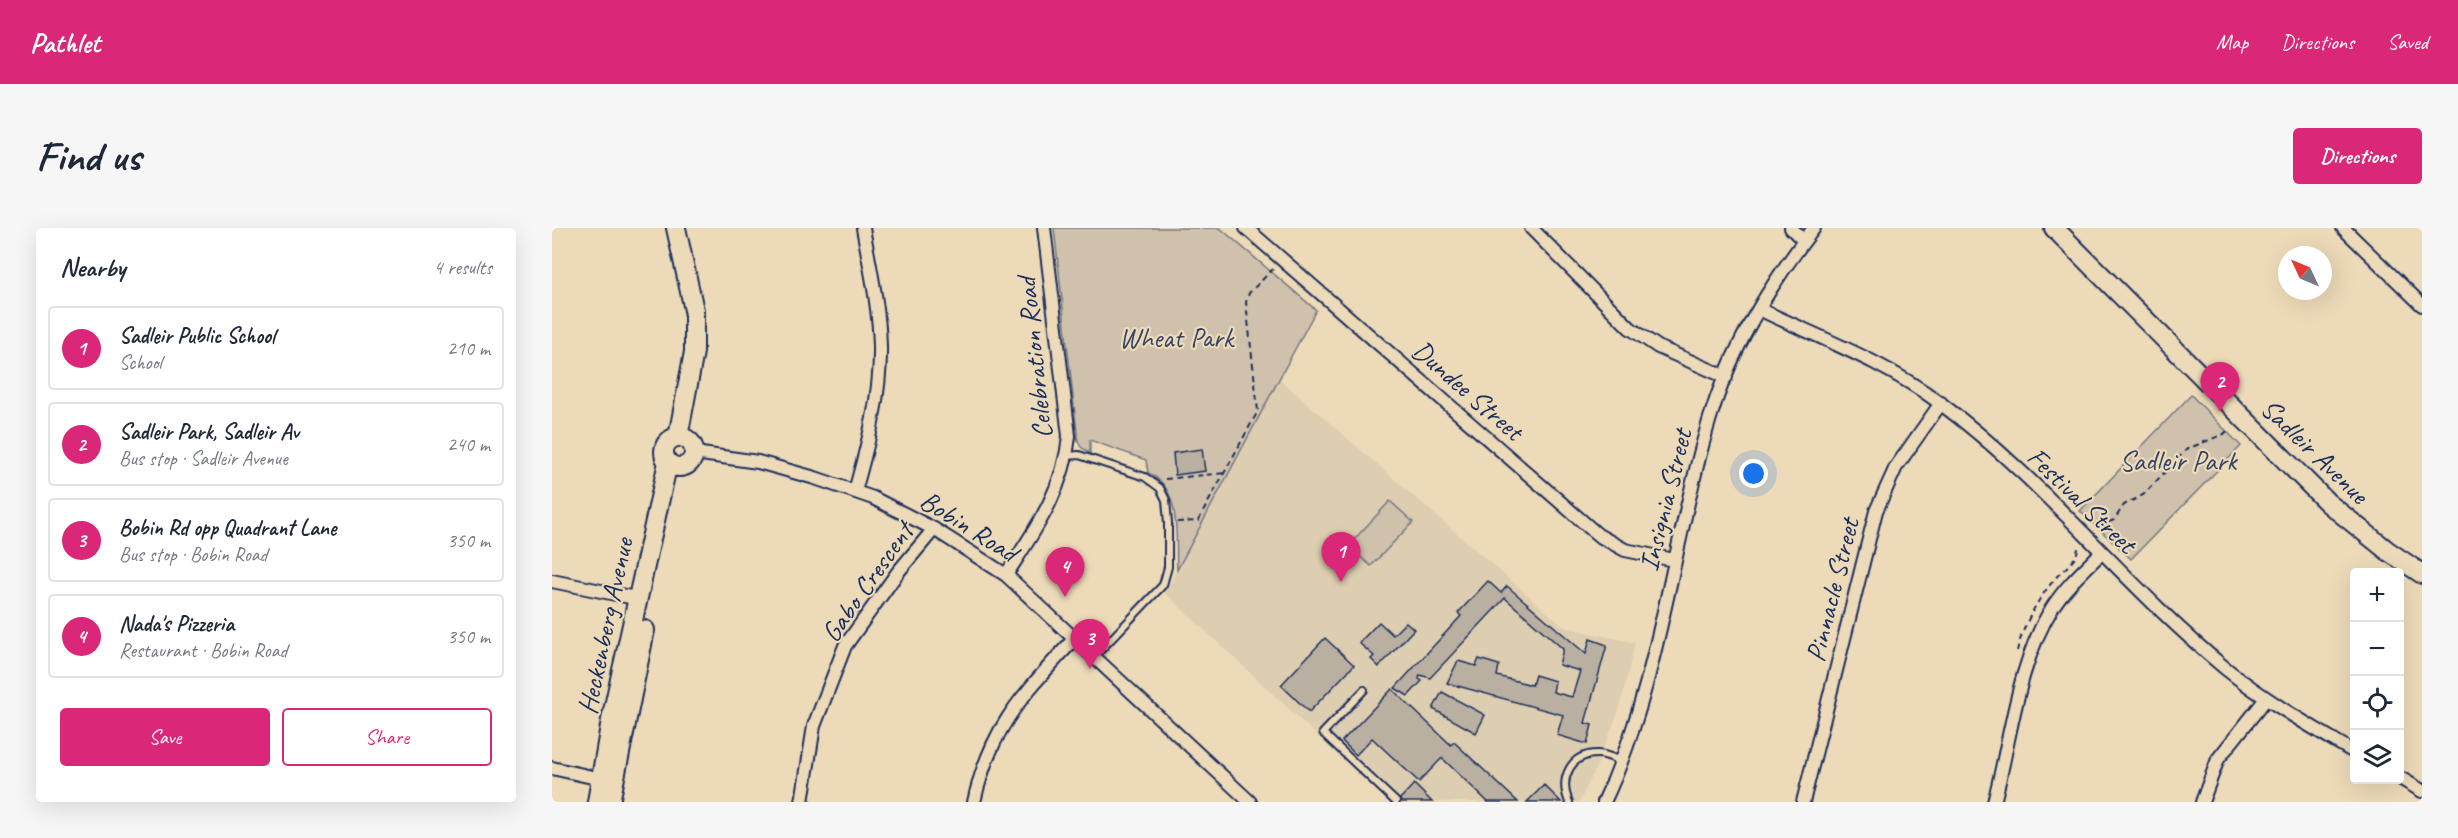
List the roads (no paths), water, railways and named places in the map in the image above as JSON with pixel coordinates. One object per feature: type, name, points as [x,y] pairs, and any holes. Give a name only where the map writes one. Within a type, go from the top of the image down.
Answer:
[{"type":"street","points":[[676,228],[694,310],[694,352],[678,437]]},
{"type":"street","points":[[855,491],[877,395],[880,367],[878,321],[863,228]]},
{"type":"street","name":"Celebration Road","points":[[1005,575],[1048,507],[1068,456],[1070,436],[1044,228]]},
{"type":"street","name":"Dundee Street","points":[[1245,228],[1598,535],[1625,550],[1674,560]]},
{"type":"street","points":[[1531,228],[1630,328],[1658,347],[1725,377]]},
{"type":"street","points":[[1791,228],[1804,241]]},
{"type":"street","name":"Insignia Street","points":[[1604,802],[1622,761],[1640,701],[1710,417],[1725,377],[1759,309],[1814,228]]},
{"type":"street","name":"Sadleir Avenue","points":[[2054,228],[2328,503],[2388,551],[2422,574]]},
{"type":"street","points":[[2343,228],[2422,305]]},
{"type":"street","name":"Festival Street","points":[[1759,309],[1896,374],[1941,404],[2002,457],[2223,667],[2265,700],[2350,749]]},
{"type":"street","name":"Pinnacle Street","points":[[1803,802],[1876,511],[1896,467],[1941,404]]},
{"type":"street","points":[[678,437],[688,440],[694,453],[687,464],[673,465],[665,447],[671,440],[678,437]]},
{"type":"street","name":"Bobin Road","points":[[694,453],[758,462],[855,491],[934,529],[1005,575],[1250,802]]},
{"type":"street","name":"Heckenberg Avenue","points":[[597,802],[611,720],[673,465]]},
{"type":"street","name":"Heckenberg Avenue","points":[[610,802],[673,465]]},
{"type":"street","name":"Gabo Crescent","points":[[802,802],[814,726],[845,646],[898,572],[934,529]]},
{"type":"street","points":[[1994,802],[2027,665],[2037,636],[2053,606],[2102,553]]},
{"type":"street","points":[[552,581],[640,599]]},
{"type":"street","points":[[975,802],[988,752],[1010,712],[1075,638]]},
{"type":"street","points":[[2202,802],[2218,759],[2265,700]]},
{"type":"street","points":[[552,768],[602,779]]},
{"type":"street","points":[[2404,780],[2422,791]]},
{"type":"lane","points":[[1068,456],[1079,455],[1145,477],[1160,488],[1166,500],[1168,567],[1163,585],[1095,656]]},
{"type":"lane","points":[[1364,690],[1323,733],[1396,802]]},
{"type":"lane","points":[[1569,802],[1565,792],[1565,776],[1573,761],[1584,755],[1600,754],[1622,761]]},
{"type":"place","name":"Sadleir Park, Sadleir Av","points":[[2220,412]]},
{"type":"place","name":"Sadleir Public School","points":[[1341,582]]},
{"type":"place","name":"Nada's Pizzeria","points":[[1065,597]]},
{"type":"place","name":"Bobin Rd opp Quadrant Lane","points":[[1090,669]]},
{"type":"park label","name":"Wheat Park","points":[[1176,337]]},
{"type":"park label","name":"Sadleir Park","points":[[2178,460]]}]
